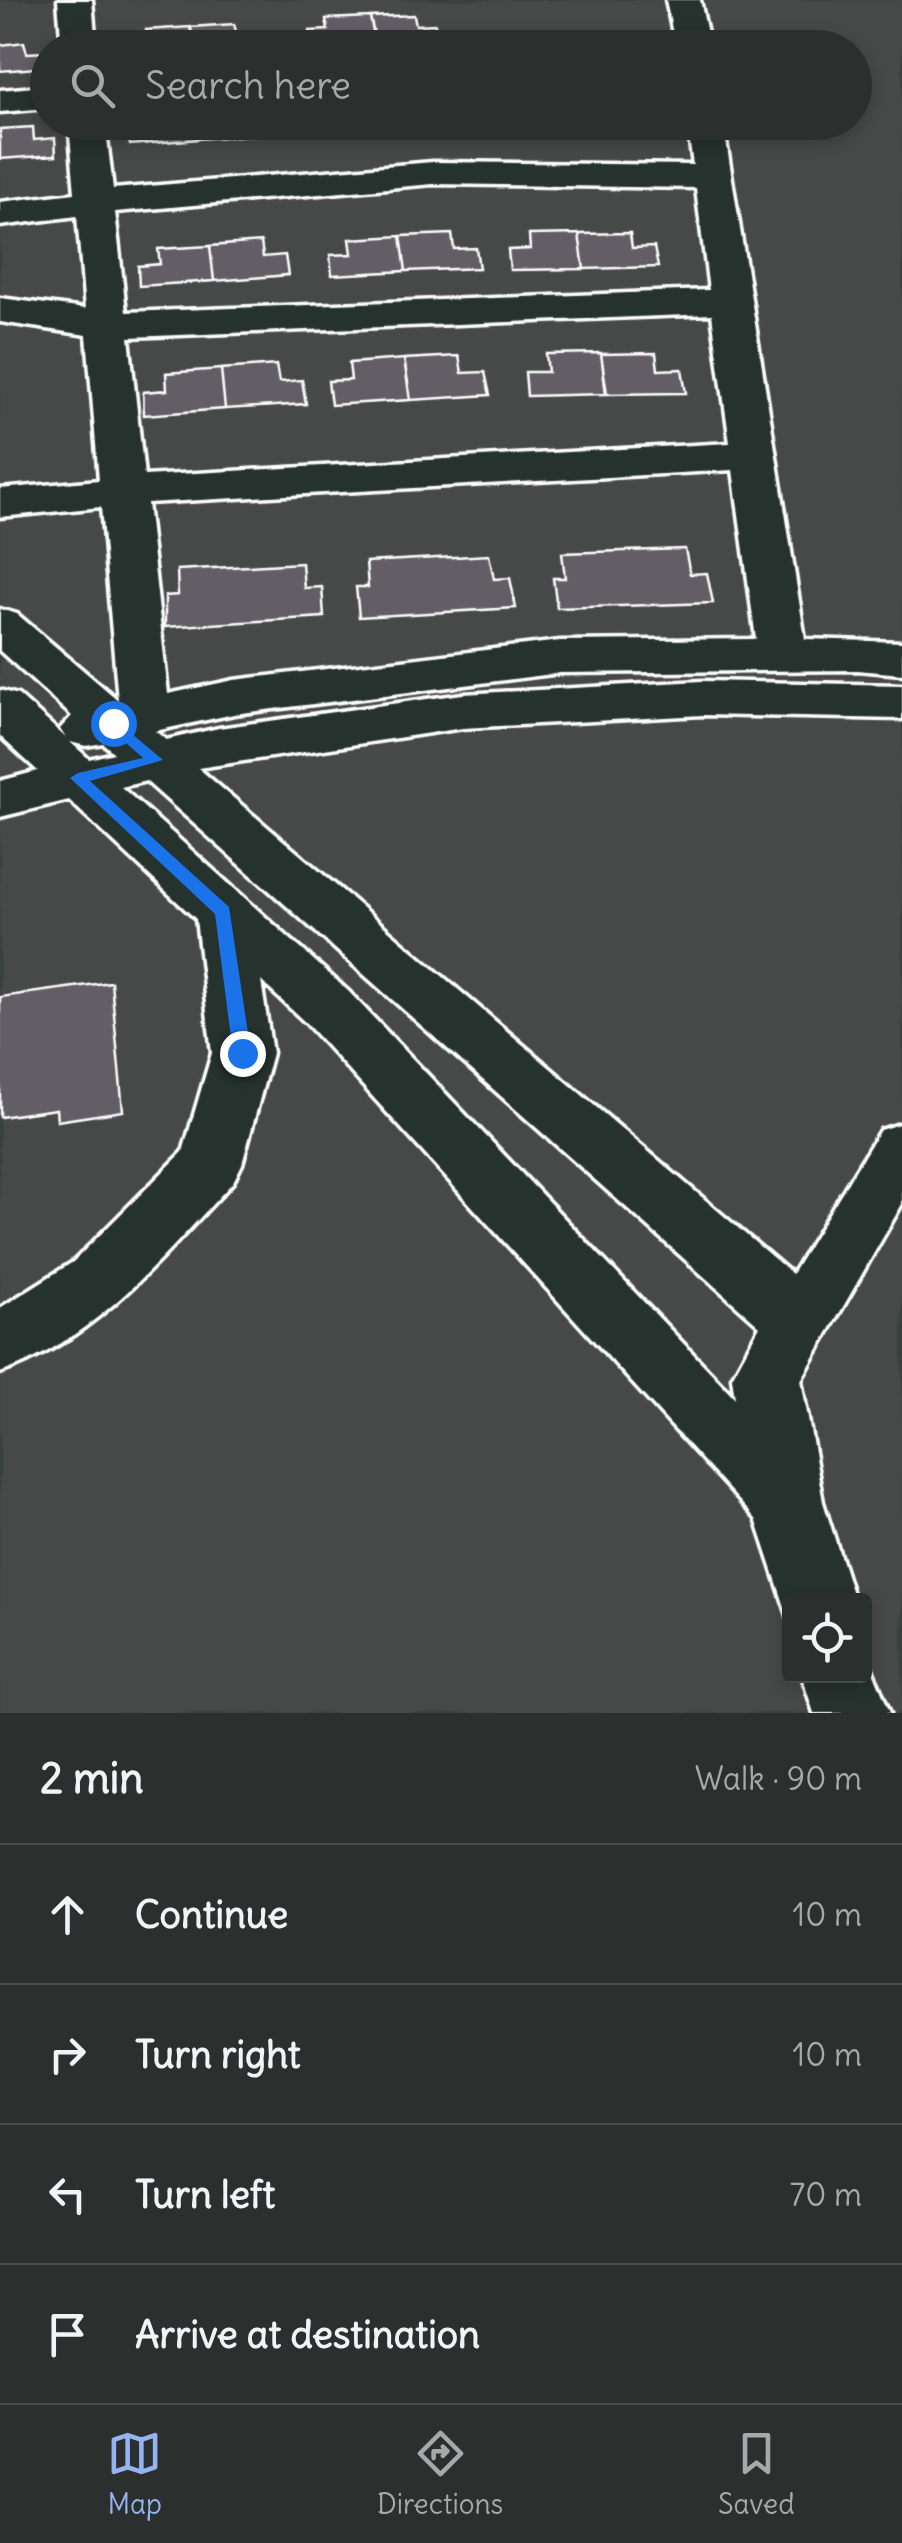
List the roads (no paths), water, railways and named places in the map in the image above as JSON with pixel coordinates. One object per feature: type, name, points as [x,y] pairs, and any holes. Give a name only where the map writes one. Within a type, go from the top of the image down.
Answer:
[{"type":"street","points":[[75,0],[78,30]]},
{"type":"street","points":[[682,0],[690,30]]},
{"type":"street","points":[[0,102],[30,99]]},
{"type":"street","points":[[89,140],[122,492],[138,734]]},
{"type":"street","points":[[709,140],[783,655]]},
{"type":"street","points":[[0,214],[94,202],[433,173],[714,177]]},
{"type":"street","points":[[0,310],[106,326],[732,301]]},
{"type":"street","points":[[0,503],[122,492],[754,454]]},
{"type":"street","points":[[0,625],[138,734],[799,1320]]},
{"type":"street","points":[[138,734],[234,697],[560,657],[902,658]]},
{"type":"street","points":[[28,744],[138,734],[219,745],[463,711],[702,698],[902,702]]},
{"type":"street","points":[[0,799],[28,744]]},
{"type":"street","points":[[28,744],[223,911],[327,1007],[787,1502]]},
{"type":"street","points":[[0,1344],[96,1282],[211,1164],[242,1053],[223,911]]},
{"type":"street","points":[[815,1593],[787,1502],[766,1377],[902,1148]]},
{"type":"street","points":[[842,1683],[852,1713]]}]
